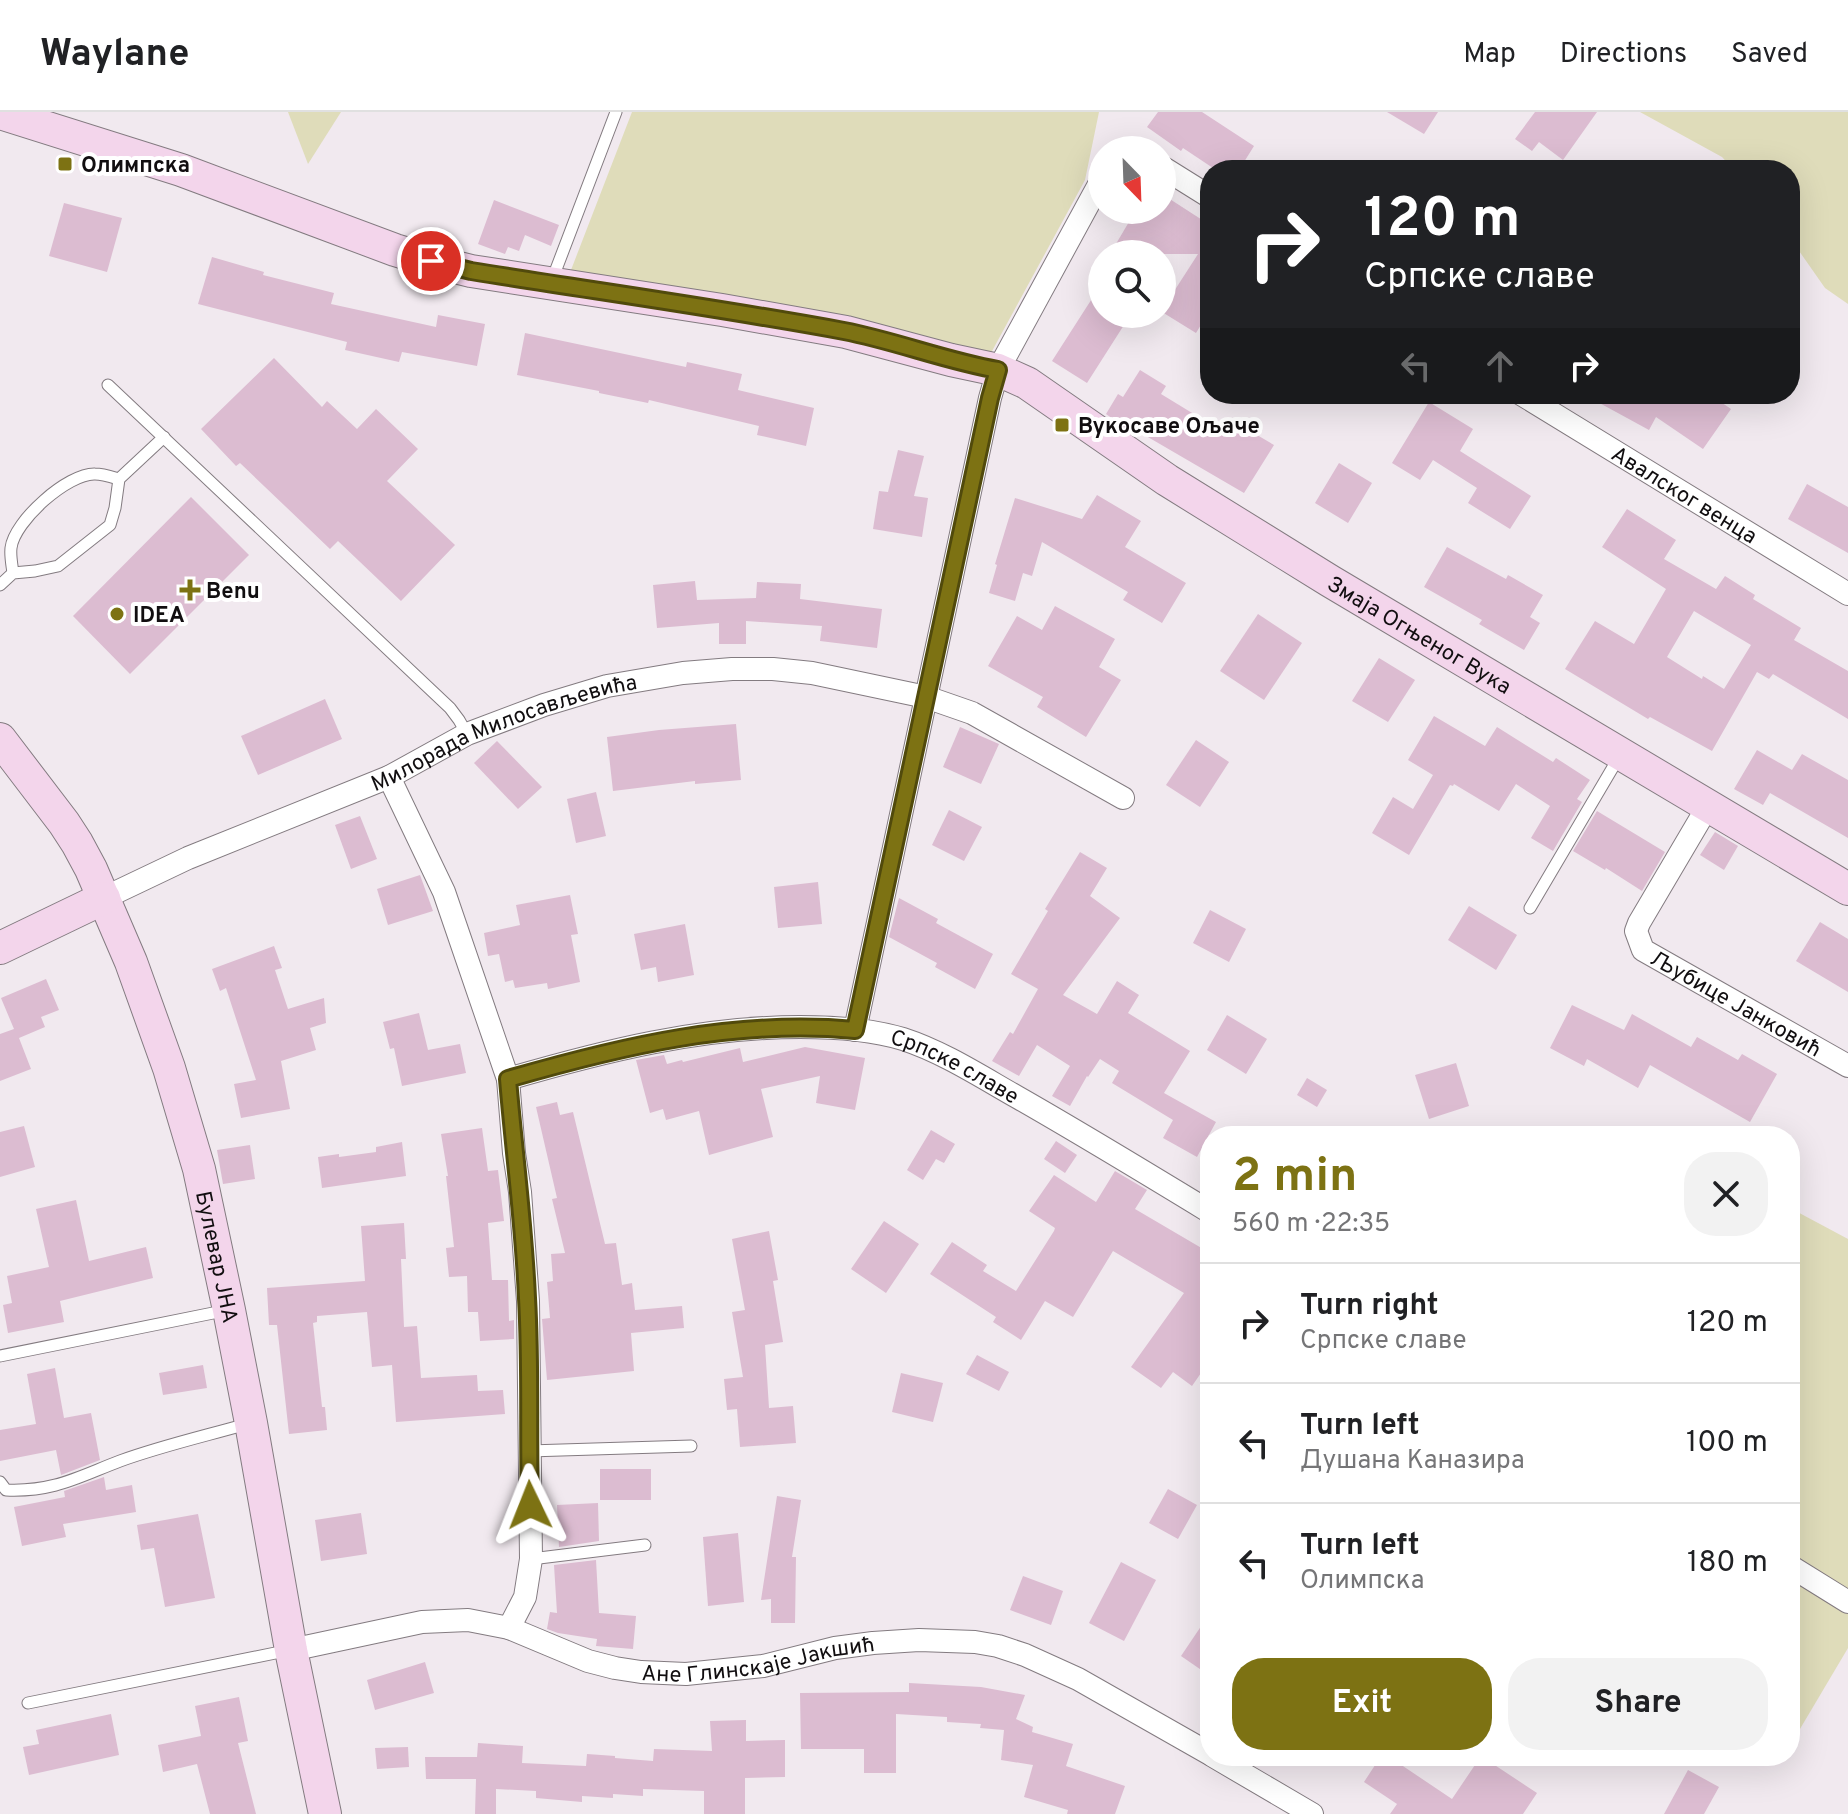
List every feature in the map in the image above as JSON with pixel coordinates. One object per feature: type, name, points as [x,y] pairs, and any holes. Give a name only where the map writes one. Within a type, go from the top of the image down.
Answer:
[{"type":"street","points":[[0,113],[181,170],[395,250],[471,271],[846,332],[998,370]]},
{"type":"street","points":[[1176,176],[1200,191]]},
{"type":"street","points":[[855,1030],[990,398],[998,370],[1088,205]]},
{"type":"street","name":"Змаја Огњеног Вука","points":[[998,370],[1027,383],[1167,480],[1330,581],[1848,889]]},
{"type":"street","name":"Авалског венца","points":[[1537,404],[1848,594]]},
{"type":"street","name":"Милорада Милосављевића","points":[[104,898],[188,858],[389,777],[467,734],[544,705],[607,686],[683,673],[773,669],[812,673],[926,697],[972,713],[1123,798]]},
{"type":"street","name":"Булевар ЈНА","points":[[0,739],[77,843],[131,962],[169,1068],[199,1169],[229,1310],[291,1650],[325,1814]]},
{"type":"street","points":[[389,777],[444,892],[508,1079],[528,1301],[531,1559],[525,1597],[509,1628]]},
{"type":"street","name":"Љубице Јанковић","points":[[1708,806],[1639,923],[1636,931],[1643,950],[1848,1066]]},
{"type":"street","points":[[0,948],[104,898]]},
{"type":"street","name":"Српске славе","points":[[508,1079],[650,1042],[711,1033],[780,1027],[855,1030],[903,1039],[979,1075],[1075,1129],[1200,1206]]},
{"type":"street","points":[[1800,1572],[1848,1602]]},
{"type":"street","name":"Ане Глинскаје Јакшић","points":[[291,1650],[422,1622],[468,1620],[509,1628],[588,1661],[641,1672],[686,1674],[763,1666],[835,1648],[873,1643],[919,1640],[998,1646],[1078,1679],[1200,1748]]},
{"type":"street","name":"Ане Глинскаје Јакшић","points":[[1231,1766],[1312,1814]]},
{"type":"lane","points":[[550,284],[616,112]]},
{"type":"lane","points":[[108,385],[450,708],[467,734]]},
{"type":"lane","points":[[0,585],[13,573],[58,566],[110,525],[119,479],[164,437]]},
{"type":"lane","points":[[13,573],[11,548],[18,527],[30,512],[74,479],[94,473],[119,479]]},
{"type":"lane","points":[[1530,908],[1621,753]]},
{"type":"lane","points":[[0,1356],[229,1310]]},
{"type":"lane","points":[[0,1482],[6,1490],[30,1491],[71,1482],[122,1461],[251,1423]]},
{"type":"lane","points":[[528,1451],[691,1446]]},
{"type":"lane","points":[[531,1559],[645,1545]]},
{"type":"lane","points":[[28,1703],[291,1650]]},
{"type":"shaded area","points":[[288,112],[341,112],[308,164]]},
{"type":"shaded area","points":[[632,112],[1099,112],[1094,136],[1088,136],[1085,180],[991,353],[738,298],[571,270]]},
{"type":"shaded area","points":[[1640,112],[1848,112],[1848,304],[1825,288],[1800,252],[1800,160],[1725,160]]},
{"type":"shaded area","points":[[1800,1213],[1848,1239],[1848,1648],[1800,1729]]},
{"type":"building","points":[[1158,112],[1202,112],[1254,146],[1245,160],[1201,160],[1183,148],[1181,151],[1176,147],[1176,136],[1160,136],[1147,127]]},
{"type":"building","points":[[1387,112],[1438,112],[1424,134]]},
{"type":"building","points":[[1535,112],[1597,112],[1563,160],[1539,142],[1532,151],[1515,139]]},
{"type":"building","points":[[494,200],[559,225],[551,246],[525,235],[519,251],[508,247],[505,254],[478,244]]},
{"type":"building","points":[[64,203],[122,218],[107,272],[49,256]]},
{"type":"building","points":[[1176,203],[1200,219],[1200,326],[1196,333],[1176,321],[1176,288],[1198,254],[1176,254],[1176,240],[1118,240],[1128,224],[1176,224]]},
{"type":"building","points":[[212,257],[264,272],[263,275],[334,293],[331,304],[436,327],[438,315],[485,324],[477,366],[402,352],[399,362],[345,350],[347,342],[198,304]]},
{"type":"building","points":[[1088,305],[1088,328],[1122,328],[1087,383],[1052,361]]},
{"type":"building","points":[[525,333],[686,367],[687,362],[742,374],[738,390],[814,408],[806,446],[757,435],[759,426],[649,400],[648,403],[517,375]]},
{"type":"building","points":[[274,358],[322,407],[327,401],[357,429],[376,409],[418,449],[387,481],[455,545],[401,601],[338,541],[330,549],[240,463],[236,466],[201,429]]},
{"type":"building","points":[[1140,370],[1166,386],[1161,394],[1220,430],[1228,418],[1274,445],[1244,493],[1141,433],[1138,437],[1106,414],[1118,394],[1123,397]]},
{"type":"building","points":[[1428,404],[1432,404],[1473,429],[1460,451],[1531,496],[1510,529],[1468,503],[1477,488],[1433,460],[1420,480],[1392,463]]},
{"type":"building","points":[[1601,404],[1724,404],[1731,409],[1703,449],[1656,417],[1649,430]]},
{"type":"building","points":[[898,450],[924,456],[914,496],[928,498],[922,537],[873,529],[879,491],[888,492]]},
{"type":"building","points":[[1339,463],[1372,483],[1348,523],[1315,503]]},
{"type":"building","points":[[1807,484],[1848,507],[1848,553],[1788,519]]},
{"type":"building","points":[[1097,495],[1141,521],[1125,547],[1186,583],[1162,623],[1123,600],[1128,592],[1042,542],[1032,576],[1023,573],[1015,601],[989,593],[1015,498],[1082,519]]},
{"type":"building","points":[[191,497],[249,555],[130,674],[73,616]]},
{"type":"building","points":[[1627,509],[1676,540],[1664,559],[1716,589],[1725,576],[1755,595],[1753,599],[1801,628],[1794,640],[1848,671],[1848,719],[1773,674],[1769,679],[1757,672],[1712,751],[1650,717],[1648,719],[1565,669],[1595,621],[1634,644],[1666,589],[1602,547]],"holes":[[[1694,611],[1751,645],[1724,689],[1667,657]]]},
{"type":"building","points":[[1447,547],[1543,595],[1530,617],[1540,623],[1524,650],[1479,624],[1482,620],[1424,587]]},
{"type":"building","points":[[695,581],[697,600],[756,598],[757,582],[801,584],[800,599],[882,609],[877,648],[820,641],[822,626],[746,621],[746,644],[719,644],[719,623],[657,628],[653,585]]},
{"type":"building","points":[[1055,606],[1115,639],[1099,667],[1121,680],[1086,737],[1037,707],[1043,697],[988,666],[1017,616],[1042,630]]},
{"type":"building","points":[[1258,614],[1302,643],[1264,700],[1220,671]]},
{"type":"building","points":[[1379,658],[1415,680],[1388,722],[1352,701]]},
{"type":"building","points":[[325,699],[342,739],[258,775],[241,736]]},
{"type":"building","points":[[1434,716],[1485,746],[1497,727],[1553,762],[1556,758],[1590,780],[1577,799],[1582,802],[1553,851],[1531,838],[1550,806],[1516,784],[1499,811],[1454,784],[1450,785],[1409,855],[1372,833],[1393,797],[1413,809],[1433,775],[1408,760]]},
{"type":"building","points":[[736,724],[741,780],[695,784],[695,781],[613,791],[607,737]]},
{"type":"building","points":[[960,727],[999,744],[981,784],[943,767]]},
{"type":"building","points":[[1196,740],[1229,762],[1200,807],[1166,785]]},
{"type":"building","points":[[497,741],[542,787],[518,809],[474,763]]},
{"type":"building","points":[[1757,750],[1792,770],[1802,754],[1848,780],[1848,838],[1770,793],[1763,805],[1734,789]]},
{"type":"building","points":[[596,792],[606,836],[576,843],[567,799]]},
{"type":"building","points":[[949,810],[982,827],[964,861],[932,845]]},
{"type":"building","points":[[1597,811],[1665,852],[1642,891],[1573,851]]},
{"type":"building","points":[[360,816],[377,859],[351,869],[335,825]]},
{"type":"building","points":[[1715,832],[1738,846],[1724,870],[1700,855]]},
{"type":"building","points":[[1080,852],[1107,868],[1090,896],[1120,918],[1063,995],[1097,1014],[1117,981],[1139,995],[1128,1013],[1190,1051],[1164,1093],[1216,1122],[1214,1126],[1200,1126],[1200,1151],[1197,1157],[1163,1138],[1173,1120],[1112,1083],[1119,1071],[1100,1059],[1070,1106],[1052,1096],[1070,1066],[1037,1045],[1019,1076],[992,1061],[1010,1032],[1013,1034],[1038,989],[1011,974],[1048,911],[1045,909]]},
{"type":"building","points":[[420,875],[433,911],[388,925],[377,889]]},
{"type":"building","points":[[818,882],[822,924],[778,928],[774,887]]},
{"type":"building","points":[[570,895],[578,934],[571,935],[580,982],[548,989],[547,983],[515,988],[513,980],[505,982],[499,954],[488,956],[484,933],[520,925],[516,905]]},
{"type":"building","points":[[899,898],[938,919],[936,923],[993,954],[975,989],[935,967],[937,963],[889,937]]},
{"type":"building","points":[[1469,906],[1517,935],[1496,970],[1448,940]]},
{"type":"building","points":[[1210,910],[1246,929],[1229,962],[1193,943]]},
{"type":"building","points":[[1820,922],[1848,939],[1848,992],[1796,961]]},
{"type":"building","points":[[685,924],[694,975],[658,982],[656,967],[641,970],[634,934]]},
{"type":"building","points":[[274,946],[282,968],[275,970],[288,1009],[324,998],[326,1023],[310,1028],[316,1050],[281,1061],[290,1109],[241,1118],[234,1084],[256,1080],[226,988],[220,991],[212,969]]},
{"type":"building","points":[[46,979],[59,1010],[41,1017],[45,1027],[19,1038],[31,1069],[0,1081],[0,1034],[14,1029],[1,998]]},
{"type":"building","points":[[1572,1005],[1624,1030],[1632,1014],[1691,1047],[1697,1037],[1738,1060],[1742,1054],[1777,1074],[1750,1122],[1650,1065],[1638,1088],[1587,1059],[1584,1066],[1550,1048]]},
{"type":"building","points":[[419,1013],[428,1050],[460,1044],[466,1073],[402,1086],[394,1048],[390,1049],[383,1022]]},
{"type":"building","points":[[1227,1015],[1267,1039],[1246,1074],[1207,1050]]},
{"type":"building","points":[[805,1047],[865,1058],[855,1110],[816,1103],[820,1076],[761,1089],[773,1137],[709,1155],[699,1111],[666,1120],[663,1109],[650,1113],[636,1060],[664,1055],[667,1064],[740,1048],[743,1062]]},
{"type":"building","points":[[1456,1063],[1469,1106],[1429,1119],[1415,1075]]},
{"type":"building","points":[[1307,1078],[1327,1090],[1317,1107],[1297,1095]]},
{"type":"building","points":[[557,1102],[560,1115],[573,1112],[605,1244],[616,1243],[622,1285],[632,1283],[635,1310],[682,1306],[684,1328],[631,1333],[634,1371],[547,1380],[542,1319],[550,1318],[547,1282],[553,1281],[551,1254],[565,1253],[552,1199],[557,1198],[536,1107]]},
{"type":"building","points":[[24,1126],[35,1167],[0,1177],[0,1132]]},
{"type":"building","points":[[482,1128],[488,1171],[498,1170],[504,1221],[488,1223],[492,1280],[508,1280],[509,1321],[514,1320],[514,1339],[480,1341],[478,1312],[468,1312],[467,1276],[449,1277],[446,1248],[454,1247],[441,1134]]},
{"type":"building","points":[[931,1130],[955,1144],[944,1163],[936,1159],[923,1180],[907,1170]]},
{"type":"building","points":[[1056,1141],[1077,1155],[1065,1173],[1044,1159]]},
{"type":"building","points":[[402,1142],[406,1176],[322,1188],[318,1157],[376,1152],[376,1147]]},
{"type":"building","points":[[250,1145],[255,1179],[223,1184],[217,1150]]},
{"type":"building","points":[[1115,1171],[1147,1190],[1135,1209],[1200,1247],[1200,1374],[1192,1386],[1173,1372],[1161,1388],[1131,1367],[1184,1293],[1113,1251],[1073,1317],[1045,1301],[1021,1340],[993,1322],[996,1317],[930,1274],[952,1242],[987,1265],[983,1271],[1016,1291],[1055,1228],[1029,1211],[1054,1175],[1096,1202]]},
{"type":"building","points":[[76,1200],[89,1261],[146,1247],[153,1278],[60,1301],[64,1322],[8,1333],[3,1305],[12,1303],[7,1276],[49,1267],[36,1209]]},
{"type":"building","points":[[884,1221],[919,1244],[886,1293],[851,1269]]},
{"type":"building","points":[[404,1223],[406,1259],[401,1259],[404,1327],[417,1326],[421,1378],[477,1375],[478,1391],[503,1390],[505,1414],[396,1422],[392,1365],[372,1367],[367,1312],[317,1316],[317,1322],[313,1323],[327,1430],[289,1434],[277,1325],[269,1325],[267,1288],[365,1281],[361,1226]]},
{"type":"building","points":[[769,1231],[778,1280],[773,1281],[783,1342],[765,1345],[769,1408],[793,1406],[796,1443],[740,1447],[737,1409],[727,1410],[724,1379],[743,1377],[732,1312],[745,1310],[732,1239]]},
{"type":"building","points":[[977,1355],[1009,1372],[999,1391],[966,1374]]},
{"type":"building","points":[[203,1365],[207,1388],[163,1395],[159,1373]]},
{"type":"building","points":[[55,1368],[64,1418],[91,1413],[100,1460],[61,1475],[56,1450],[0,1461],[0,1430],[36,1424],[27,1374]]},
{"type":"building","points":[[901,1373],[943,1383],[933,1422],[892,1412]]},
{"type":"building","points":[[600,1469],[651,1469],[651,1500],[600,1500]]},
{"type":"building","points":[[104,1477],[106,1490],[132,1485],[136,1512],[63,1524],[66,1537],[22,1546],[14,1507],[65,1497],[64,1491]]},
{"type":"building","points":[[1168,1489],[1197,1505],[1178,1539],[1149,1523]]},
{"type":"building","points":[[777,1496],[801,1500],[792,1557],[796,1557],[795,1623],[771,1623],[771,1599],[761,1600]]},
{"type":"building","points":[[598,1503],[599,1541],[559,1547],[557,1505]]},
{"type":"building","points":[[361,1513],[367,1554],[321,1561],[315,1520]]},
{"type":"building","points":[[198,1514],[215,1598],[165,1607],[154,1548],[141,1550],[137,1525]]},
{"type":"building","points":[[738,1533],[744,1602],[708,1606],[703,1537]]},
{"type":"building","points":[[596,1560],[599,1613],[636,1616],[633,1649],[596,1646],[597,1639],[547,1629],[550,1612],[557,1613],[554,1565]]},
{"type":"building","points":[[1121,1562],[1156,1580],[1124,1641],[1089,1623]]},
{"type":"building","points":[[1023,1576],[1063,1591],[1051,1625],[1010,1610]]},
{"type":"building","points":[[1200,1628],[1200,1669],[1181,1656]]},
{"type":"building","points":[[425,1662],[434,1693],[375,1710],[367,1680]]},
{"type":"building","points":[[909,1683],[981,1687],[1025,1695],[1016,1719],[1033,1727],[1032,1732],[1073,1744],[1066,1766],[1125,1786],[1115,1814],[1067,1814],[1068,1810],[1024,1797],[1033,1765],[1001,1760],[1004,1730],[980,1728],[981,1724],[947,1722],[947,1717],[896,1714],[896,1773],[864,1773],[864,1749],[801,1749],[800,1693],[909,1692]]},
{"type":"building","points":[[239,1697],[248,1741],[238,1743],[256,1814],[210,1814],[197,1764],[163,1772],[158,1745],[201,1736],[195,1706]]},
{"type":"building","points":[[111,1714],[119,1755],[29,1775],[23,1747],[39,1744],[36,1730]]},
{"type":"building","points":[[746,1720],[746,1741],[785,1740],[785,1777],[745,1778],[745,1814],[704,1814],[704,1791],[643,1789],[643,1796],[582,1796],[582,1802],[536,1798],[536,1791],[496,1789],[496,1814],[475,1814],[476,1779],[426,1779],[425,1757],[477,1757],[478,1743],[523,1746],[522,1763],[586,1766],[587,1754],[653,1761],[654,1749],[712,1751],[710,1721]]},
{"type":"building","points":[[408,1747],[409,1767],[377,1769],[375,1748]]},
{"type":"building","points":[[1374,1766],[1403,1766],[1452,1799],[1474,1766],[1496,1766],[1537,1793],[1523,1814],[1390,1814],[1397,1804],[1364,1782]]},
{"type":"building","points":[[1688,1770],[1719,1787],[1704,1814],[1664,1814]]},
{"type":"place","name":"Олимпска","points":[[65,164]]},
{"type":"place","name":"Вукосаве Ољаче","points":[[1062,425]]},
{"type":"place","name":"Benu","points":[[190,590]]},
{"type":"place","name":"IDEA","points":[[117,614]]},
{"type":"route","points":[[431,261],[471,271],[846,332],[998,370],[855,1030],[780,1027],[711,1033],[650,1042],[508,1079],[528,1301],[530,1505]]}]
